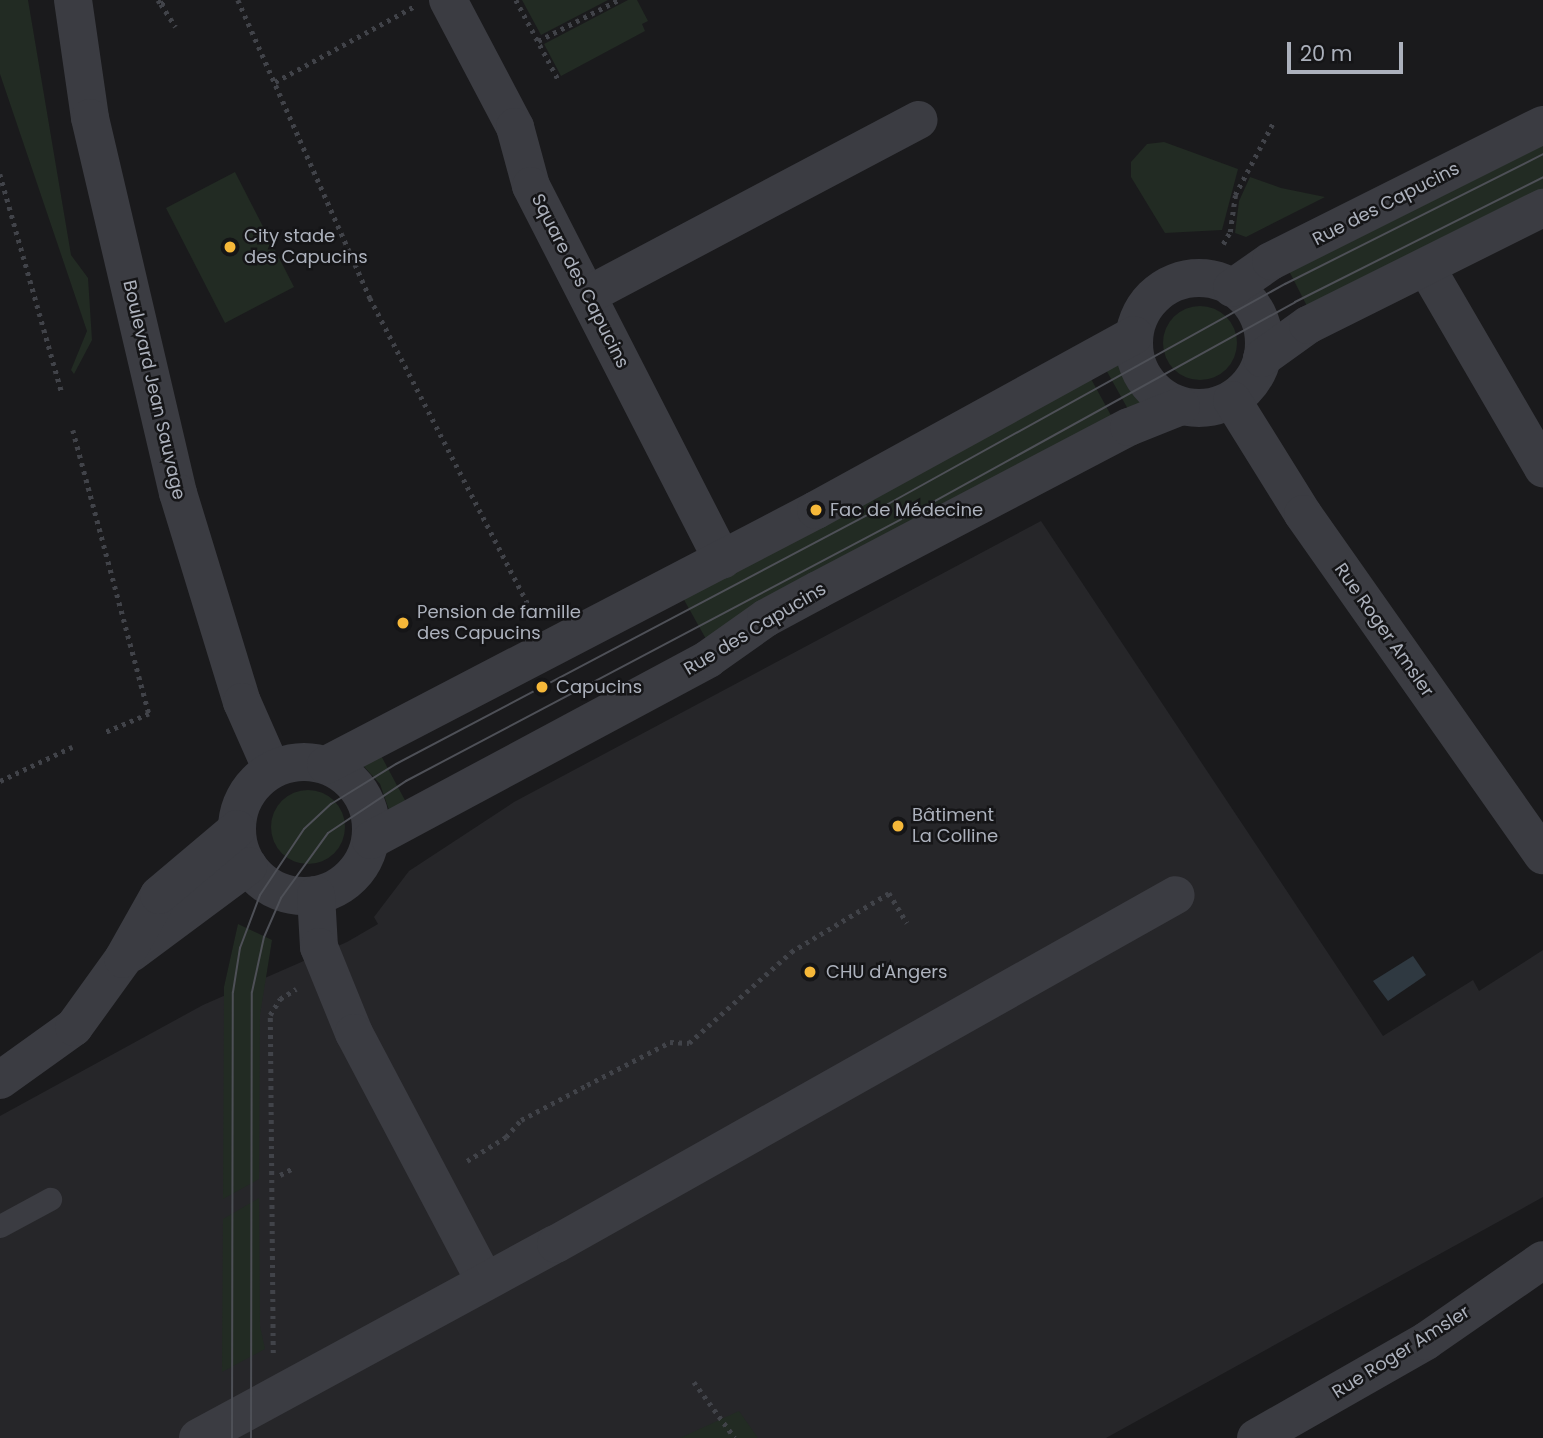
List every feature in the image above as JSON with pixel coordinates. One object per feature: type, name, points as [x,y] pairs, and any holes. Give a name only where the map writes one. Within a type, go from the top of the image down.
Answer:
[{"type":"street","name":"Boulevard Jean Sauvage","points":[[73,0],[90,118],[178,493],[242,702],[272,770]]},
{"type":"street","name":"Square des Capucins","points":[[432,3],[515,127],[531,186],[722,560]]},
{"type":"street","points":[[588,295],[918,120]]},
{"type":"street","name":"Rue des Capucins","points":[[1232,288],[1272,261],[1543,125]]},
{"type":"street","points":[[1262,358],[1308,325],[1543,208]]},
{"type":"street","points":[[1426,267],[1543,468]]},
{"type":"street","points":[[1181,406],[1159,395],[1144,379],[1135,359],[1134,335],[1145,306],[1170,285],[1206,279],[1232,288],[1257,314],[1263,333],[1262,358],[1249,385],[1232,400]]},
{"type":"street","points":[[326,765],[722,560],[1134,335]]},
{"type":"street","name":"Rue des Capucins","points":[[371,840],[708,659],[766,618],[1129,427],[1181,406],[1203,409],[1232,400]]},
{"type":"street","name":"Rue Roger Amsler","points":[[1232,400],[1303,514],[1543,855]]},
{"type":"street","points":[[298,762],[326,765],[343,774],[360,792],[369,811],[371,840],[352,877],[316,895],[276,890],[248,866],[237,829],[248,791],[272,770],[298,762]]},
{"type":"street","points":[[0,1080],[74,1027],[123,958],[159,895],[237,829]]},
{"type":"street","points":[[123,958],[248,866]]},
{"type":"street","points":[[316,895],[315,925],[326,968],[354,1033],[485,1281]]},
{"type":"street","points":[[198,1438],[485,1281],[1175,895]]},
{"type":"street","name":"Rue Roger Amsler","points":[[1256,1438],[1426,1341],[1543,1260]]},
{"type":"lane","points":[[0,1226],[50,1199]]},
{"type":"path","points":[[169,0],[159,2],[176,27]]},
{"type":"path","points":[[238,0],[370,298],[537,621]]},
{"type":"path","points":[[516,0],[559,81]]},
{"type":"path","points":[[538,41],[618,0]]},
{"type":"path","points":[[275,82],[432,3]]},
{"type":"path","points":[[1223,244],[1230,232],[1235,195],[1274,121]]},
{"type":"path","points":[[0,174],[62,393]]},
{"type":"path","points":[[73,430],[149,714],[104,733]]},
{"type":"path","points":[[0,781],[72,747]]},
{"type":"path","points":[[467,1161],[506,1137],[521,1120],[670,1042],[689,1043],[791,952],[889,893],[907,923]]},
{"type":"path","points":[[274,1395],[270,1016],[280,999],[326,968]]},
{"type":"path","points":[[280,1175],[293,1168]]},
{"type":"path","points":[[694,1382],[734,1438]]},
{"type":"shaded area","points":[[0,0],[28,0],[71,255],[88,278],[92,340],[74,374],[71,370],[87,331],[0,74]]},
{"type":"shaded area","points":[[522,0],[608,0],[541,35]]},
{"type":"shaded area","points":[[628,0],[637,0],[648,21],[642,24],[645,31],[561,76],[544,44]]},
{"type":"shaded area","points":[[1543,140],[1543,192],[1309,310],[1287,267]]},
{"type":"shaded area","points":[[1164,142],[1238,169],[1222,230],[1165,233],[1131,177],[1131,162],[1147,144]]},
{"type":"shaded area","name":"City stade des Capucins","points":[[235,172],[294,287],[225,323],[166,208]]},
{"type":"shaded area","points":[[1250,177],[1281,188],[1325,197],[1246,237],[1235,233],[1239,201]]},
{"type":"shaded area","points":[[1200,306],[1214,309],[1226,317],[1234,329],[1237,343],[1234,357],[1226,369],[1214,377],[1200,380],[1186,377],[1174,369],[1166,357],[1163,343],[1166,329],[1174,317],[1186,309]]},
{"type":"shaded area","points":[[1119,360],[1126,384],[1142,403],[1129,411],[1105,368]]},
{"type":"shaded area","points":[[1090,377],[1113,419],[706,639],[683,598]]},
{"type":"shaded area","name":"CHU d'Angers","points":[[1041,521],[1383,1036],[1473,980],[1479,991],[1543,950],[1543,1197],[1106,1438],[0,1438],[0,1116],[203,1005],[347,942],[378,924],[374,917],[409,871],[514,802]]},
{"type":"shaded area","points":[[378,750],[407,804],[390,813],[380,784],[358,760]]},
{"type":"shaded area","points":[[301,790],[315,790],[329,796],[339,806],[345,827],[339,848],[329,858],[315,864],[301,864],[287,858],[277,848],[271,834],[271,820],[277,806],[287,796]]},
{"type":"shaded area","points":[[238,924],[272,940],[260,1015],[259,1179],[223,1199],[224,987]]},
{"type":"shaded area","points":[[1413,956],[1426,975],[1388,1001],[1373,981]]},
{"type":"shaded area","points":[[259,1198],[260,1326],[265,1349],[222,1372],[223,1219]]},
{"type":"shaded area","points":[[739,1411],[758,1438],[680,1438]]},
{"type":"tram line","points":[[232,1438],[233,992],[240,948],[260,895],[304,829],[331,804],[396,764],[888,504],[1285,284],[1543,154]]},
{"type":"tram line","points":[[251,1438],[252,992],[264,937],[281,898],[328,833],[406,781],[915,512],[1295,302],[1543,177]]},
{"type":"place","name":"City stade des Capucins","points":[[230,247]]},
{"type":"place","name":"Fac de Médecine","points":[[816,510]]},
{"type":"place","name":"Pension de famille des Capucins","points":[[403,623]]},
{"type":"place","name":"Capucins","points":[[542,687]]},
{"type":"place","name":"Bâtiment La Colline","points":[[898,826]]},
{"type":"place","name":"CHU d'Angers","points":[[810,972]]}]
